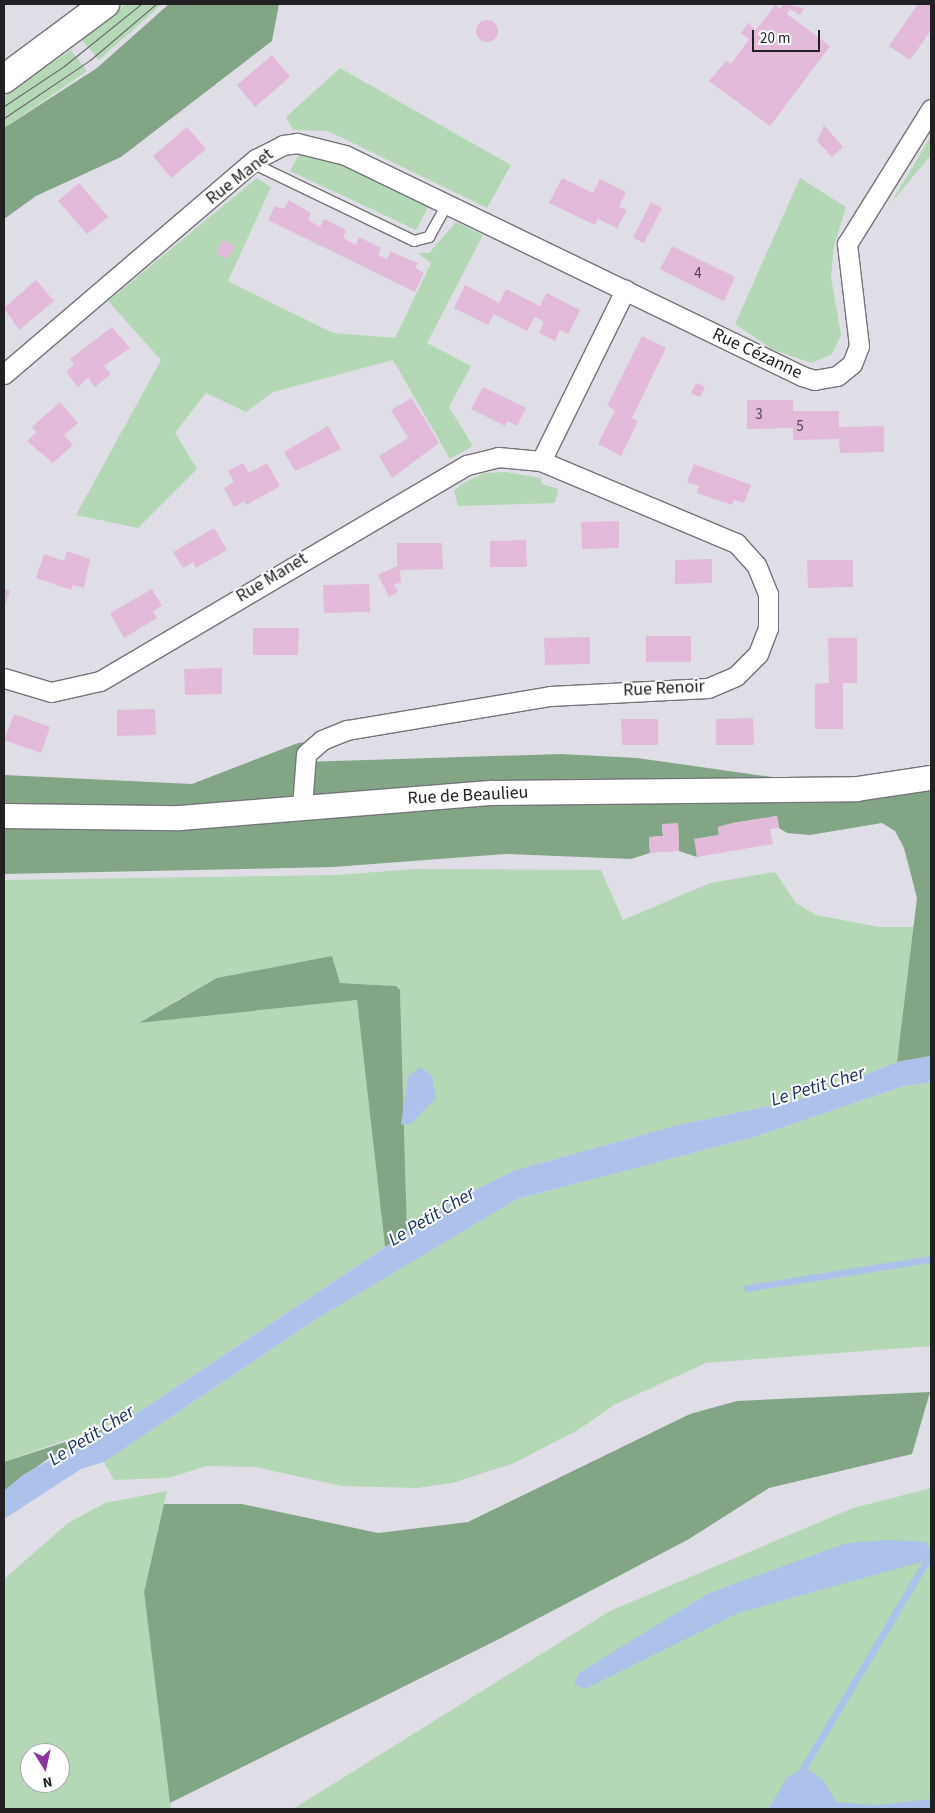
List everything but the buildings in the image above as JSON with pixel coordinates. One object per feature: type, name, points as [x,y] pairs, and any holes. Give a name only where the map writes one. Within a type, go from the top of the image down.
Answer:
[{"type":"main road","points":[[4,80],[105,4]]},
{"type":"street","name":"Rue Cézanne","points":[[624,290],[802,376],[837,376],[852,364],[859,346],[847,244],[931,109]]},
{"type":"street","name":"Rue Manet","points":[[4,374],[252,163],[282,145],[314,146],[345,155],[624,290]]},
{"type":"street","points":[[541,460],[624,290]]},
{"type":"street","name":"Rue Manet","points":[[4,678],[51,692],[100,681],[467,465],[498,457],[541,460]]},
{"type":"street","name":"Rue Renoir","points":[[302,807],[306,754],[322,740],[347,730],[550,696],[708,688],[736,676],[758,654],[768,628],[768,594],[756,565],[736,543],[541,460]]},
{"type":"street","name":"Rue de Beaulieu","points":[[4,816],[180,818],[493,793],[857,789],[931,778]]},
{"type":"lane","points":[[252,163],[414,241],[429,237],[447,204]]},
{"type":"green space","points":[[126,4],[162,4],[99,60],[82,40]]},
{"type":"green space","points":[[169,4],[279,4],[272,41],[121,157],[36,196],[4,219],[4,128],[97,68]]},
{"type":"green space","points":[[71,50],[87,71],[4,128],[4,96]]},
{"type":"green space","points":[[340,68],[511,165],[487,208],[328,131],[293,130],[286,117]]},
{"type":"green space","points":[[931,136],[931,155],[891,203],[925,146]]},
{"type":"green space","points":[[299,154],[329,158],[428,207],[416,230],[290,171]]},
{"type":"green space","points":[[257,178],[271,187],[228,281],[333,333],[395,338],[431,263],[418,253],[429,253],[456,222],[483,235],[427,343],[471,366],[449,407],[473,446],[450,459],[393,360],[273,392],[246,412],[206,393],[175,433],[197,469],[138,528],[76,515],[161,360],[108,301]]},
{"type":"green space","points":[[800,178],[846,207],[834,246],[831,277],[841,335],[832,354],[812,363],[773,350],[735,324]]},
{"type":"green space","points":[[506,472],[541,478],[542,484],[558,489],[555,503],[458,506],[454,491],[463,483],[485,473]]},
{"type":"green space","points":[[322,740],[303,762],[561,754],[637,758],[857,789],[931,778],[931,1056],[897,1062],[917,898],[904,848],[895,831],[882,823],[810,835],[787,833],[779,828],[777,816],[733,823],[718,827],[719,835],[695,839],[697,857],[679,851],[678,824],[662,824],[663,836],[649,837],[650,853],[631,859],[505,854],[333,867],[4,874],[4,775],[192,784],[298,743]]},
{"type":"green space","points":[[415,869],[601,870],[623,920],[710,883],[775,872],[796,903],[816,915],[879,927],[916,927],[897,1062],[807,1098],[674,1126],[516,1170],[460,1197],[407,1232],[400,990],[395,986],[340,983],[332,956],[184,996],[140,1023],[357,1000],[385,1247],[131,1417],[4,1462],[4,880],[337,875]]},
{"type":"green space","points":[[332,956],[340,983],[396,986],[400,990],[407,1232],[385,1247],[357,1000],[139,1023],[217,978]]},
{"type":"green space","points":[[931,1082],[931,1346],[706,1363],[614,1405],[578,1430],[514,1463],[453,1483],[417,1488],[342,1486],[255,1467],[207,1466],[168,1478],[114,1480],[104,1462],[318,1318],[517,1199],[754,1137],[904,1086]]},
{"type":"green space","points":[[930,1392],[912,1454],[769,1488],[689,1539],[501,1638],[170,1803],[144,1592],[164,1504],[242,1504],[378,1533],[468,1522],[690,1414],[737,1401]]},
{"type":"green space","points":[[111,1427],[49,1458],[4,1491],[4,1462]]},
{"type":"green space","points":[[931,1488],[931,1809],[293,1809],[610,1611],[853,1508]]},
{"type":"green space","points":[[167,1491],[144,1592],[171,1809],[4,1809],[4,1579],[68,1523],[105,1503]]},
{"type":"water","name":"Le Petit Cher","points":[[931,1056],[931,1082],[904,1086],[754,1137],[517,1199],[318,1318],[104,1462],[81,1469],[4,1519],[4,1491],[24,1474],[131,1417],[460,1197],[516,1170],[674,1126],[807,1098],[897,1062]]},
{"type":"water","points":[[421,1067],[432,1076],[436,1098],[412,1123],[401,1125],[408,1076]]},
{"type":"water","points":[[889,1540],[926,1542],[931,1552],[921,1562],[738,1613],[585,1689],[574,1684],[579,1673],[709,1593],[847,1543]]},
{"type":"water","points":[[804,1767],[823,1780],[836,1802],[876,1805],[931,1799],[931,1809],[768,1809],[787,1778]]},
{"type":"waterway","points":[[747,1288],[931,1259]]},
{"type":"waterway","points":[[804,1767],[931,1553]]},
{"type":"tram line","points":[[4,106],[64,66],[141,4]]},
{"type":"tram line","points":[[4,118],[90,60],[156,4]]}]
